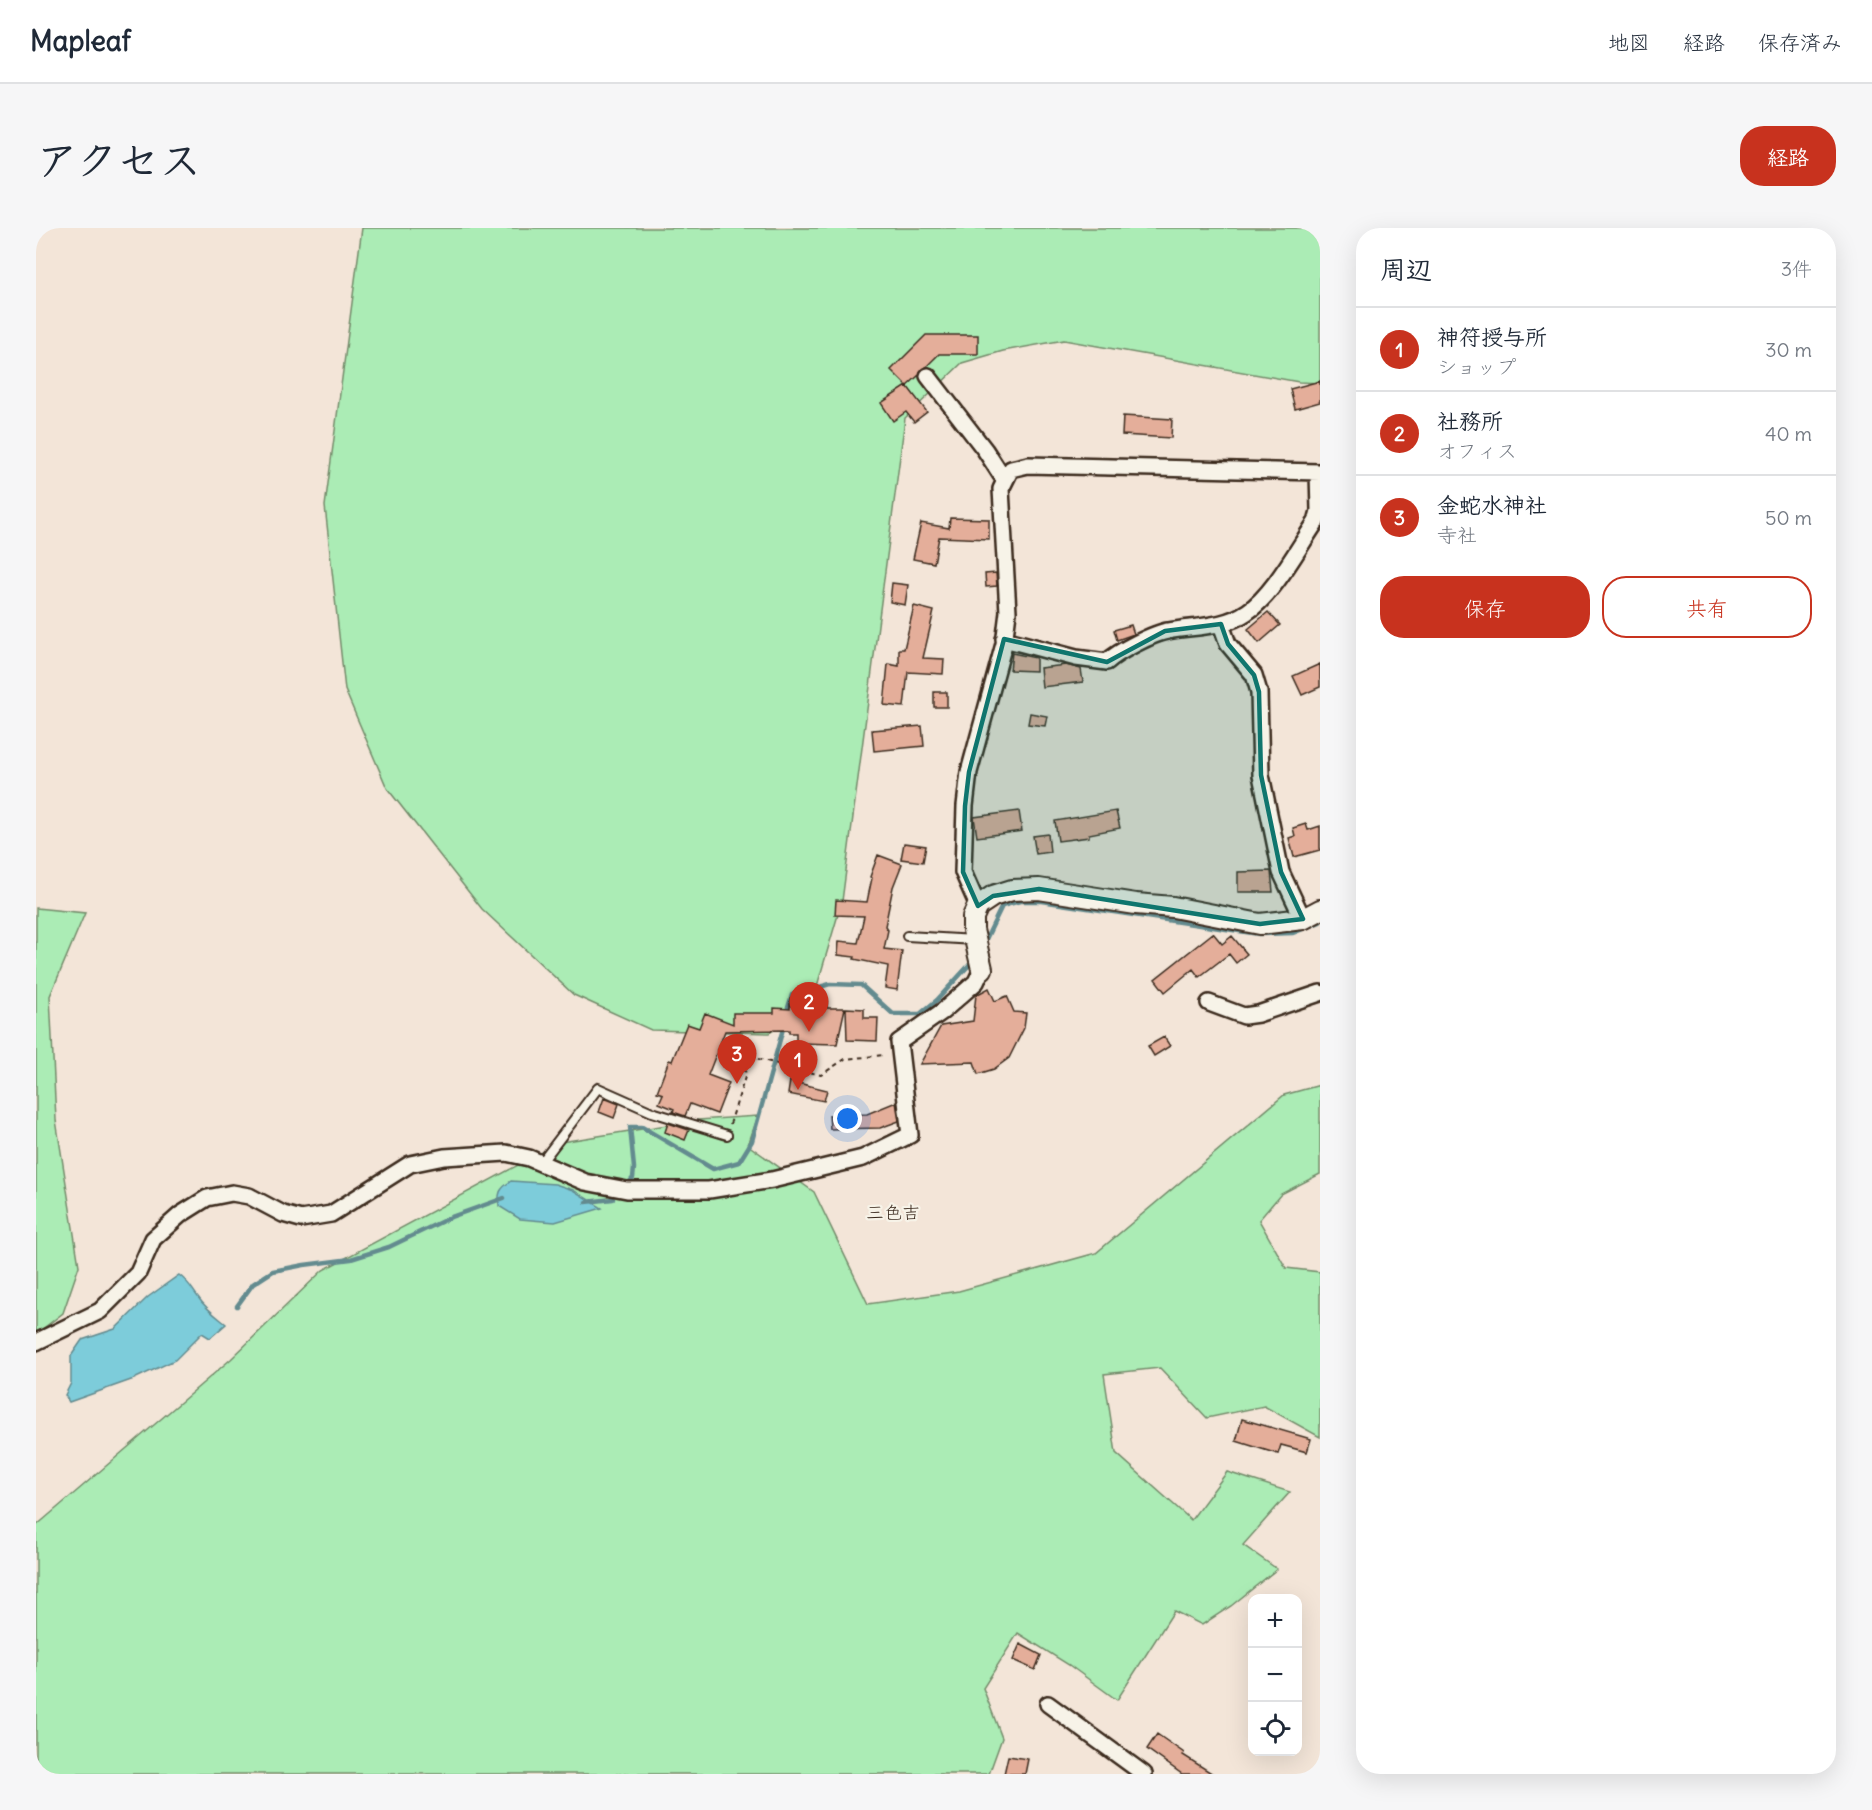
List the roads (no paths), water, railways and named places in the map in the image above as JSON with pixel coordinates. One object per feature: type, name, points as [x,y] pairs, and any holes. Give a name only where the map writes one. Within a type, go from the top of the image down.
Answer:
[{"type":"street","points":[[928,376],[986,450],[1005,481]]},
{"type":"street","points":[[978,906],[963,872],[966,795],[969,772],[1004,639],[1008,612],[1001,489],[1011,469],[1028,465],[1319,472],[1317,522],[1266,594],[1247,613],[1221,624],[1165,631],[1114,655],[1107,662],[1076,658],[1004,639]]},
{"type":"street","points":[[36,1342],[100,1311],[138,1273],[153,1239],[180,1215],[207,1198],[232,1193],[249,1197],[283,1214],[301,1219],[331,1214],[410,1164],[444,1157],[506,1153],[530,1158],[585,1182],[627,1190],[709,1190],[772,1180],[864,1158],[910,1135],[899,1042],[944,1011],[976,982],[982,969],[975,940],[973,917],[978,906],[993,896],[1012,890],[1039,889],[1136,904],[1173,907],[1260,924],[1312,915],[1281,872],[1261,775],[1259,692],[1254,675],[1228,644],[1221,624]]},
{"type":"street","points":[[1209,1004],[1244,1017],[1320,993]]},
{"type":"street","points":[[1048,1704],[1144,1774]]},
{"type":"lane","points":[[907,936],[975,940]]},
{"type":"lane","points":[[542,1163],[598,1088],[652,1112],[727,1135]]},
{"type":"water","points":[[511,1181],[555,1184],[573,1190],[602,1208],[555,1222],[520,1219],[499,1206],[500,1192]]},
{"type":"water","points":[[179,1275],[207,1308],[226,1324],[210,1338],[202,1333],[175,1360],[134,1379],[69,1402],[65,1395],[71,1383],[71,1356],[82,1340],[115,1329],[148,1297]]},
{"type":"waterway","points":[[986,939],[1002,906],[1020,901],[1041,901],[1259,934],[1293,933],[1320,922]]},
{"type":"waterway","points":[[786,1014],[792,995],[830,984],[861,985],[893,1014],[920,1014],[937,1000],[971,963]]},
{"type":"waterway","points":[[627,1185],[633,1178],[634,1168],[630,1127],[642,1127],[713,1169],[739,1162],[752,1141],[784,1025]]},
{"type":"waterway","points":[[237,1306],[253,1284],[273,1271],[351,1259],[389,1247],[451,1217],[504,1198]]},
{"type":"waterway","points":[[586,1202],[613,1199]]},
{"type":"place","name":"社務所","points":[[809,1032]]},
{"type":"place","name":"金蛇水神社","points":[[737,1084]]},
{"type":"place","name":"神符授与所","points":[[798,1090]]},
{"type":"district","name":"三色吉","points":[[893,1213]]}]
